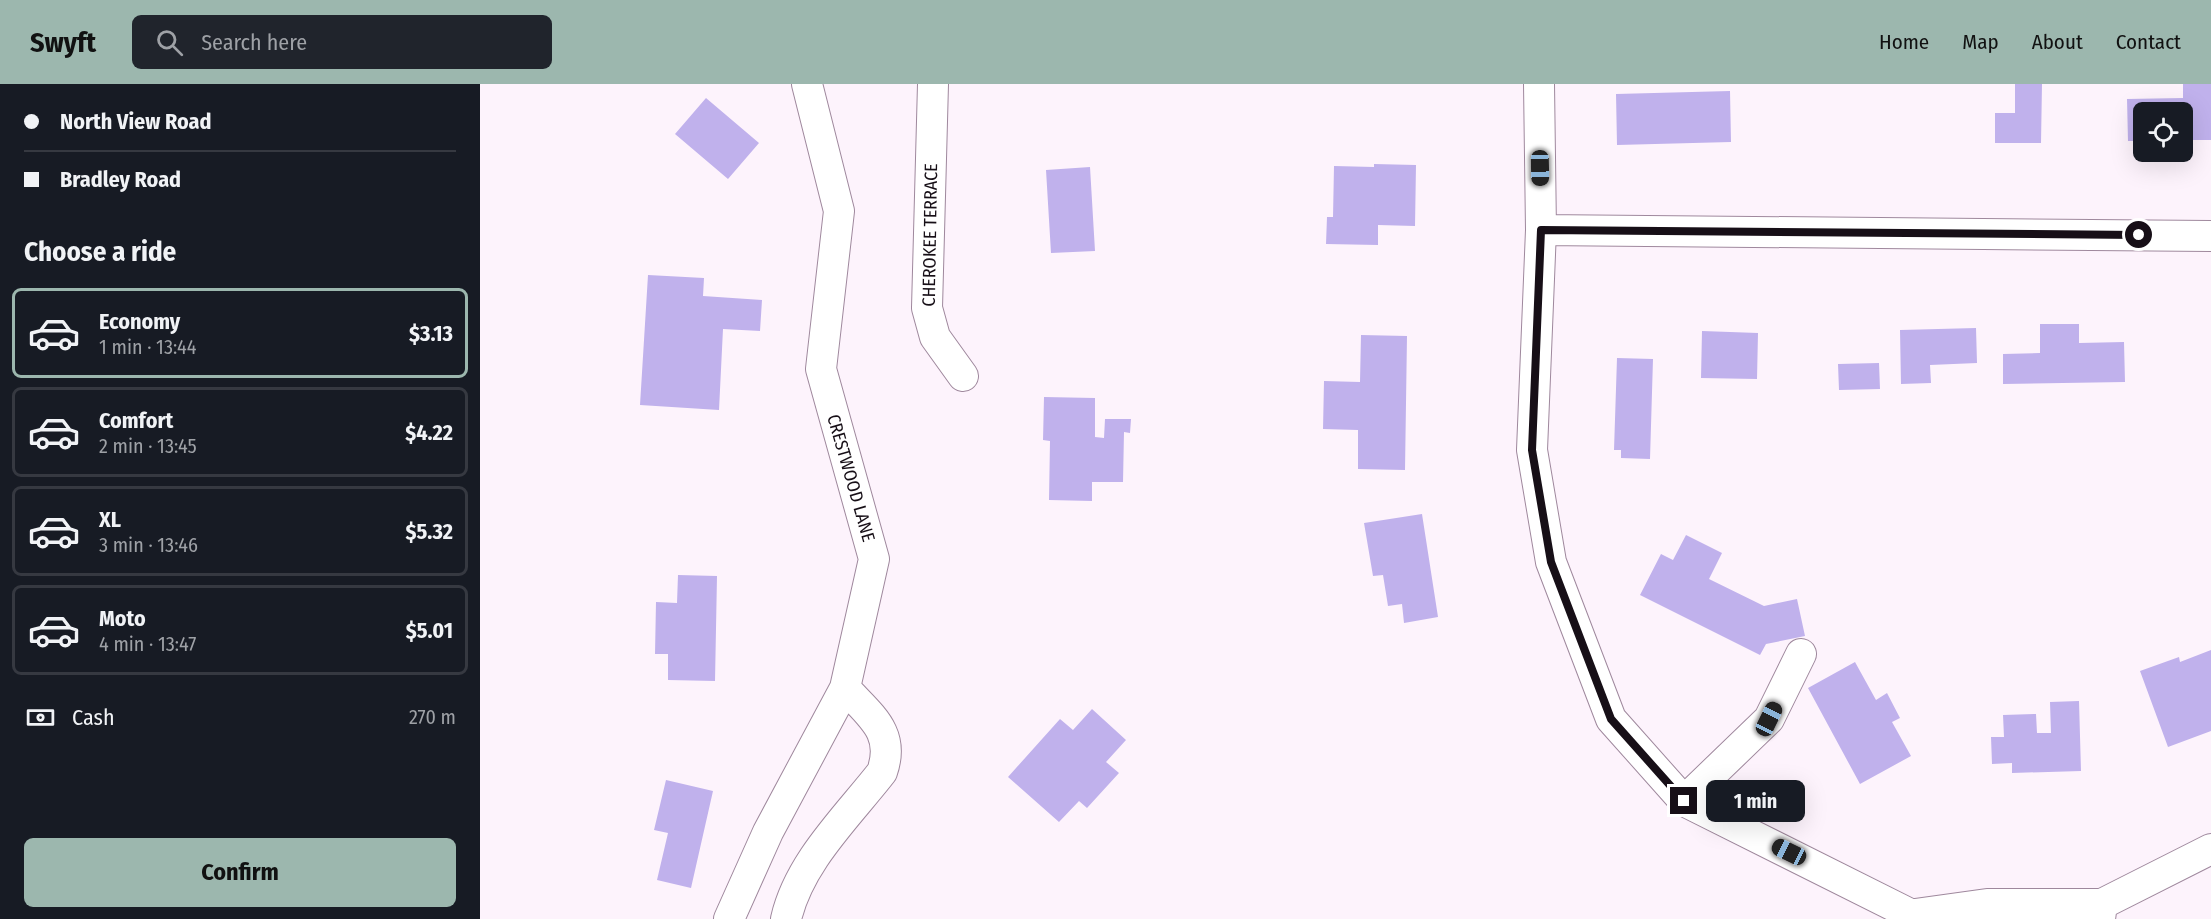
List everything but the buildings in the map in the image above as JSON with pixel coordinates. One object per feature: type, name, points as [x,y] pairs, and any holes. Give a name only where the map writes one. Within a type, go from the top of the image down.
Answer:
[{"type":"street","name":"CRESTWOOD LANE","points":[[729,919],[768,832],[845,688],[874,559],[821,369],[839,211],[807,84]]},
{"type":"street","name":"CHEROKEE TERRACE","points":[[933,84],[927,308],[935,337],[963,376]]},
{"type":"street","points":[[1539,84],[1541,230],[1532,450],[1551,562],[1611,719],[1684,801],[1917,917],[1987,904],[2101,911],[2211,849]]},
{"type":"street","points":[[1541,230],[2211,236]]},
{"type":"street","points":[[1684,801],[1769,719],[1801,654]]},
{"type":"street","points":[[786,919],[789,905],[802,877],[825,842],[882,772],[886,759],[887,742],[880,728],[845,688]]},
{"type":"route","points":[[1684,801],[1611,719],[1551,562],[1532,450],[1541,230],[2139,235]]}]
